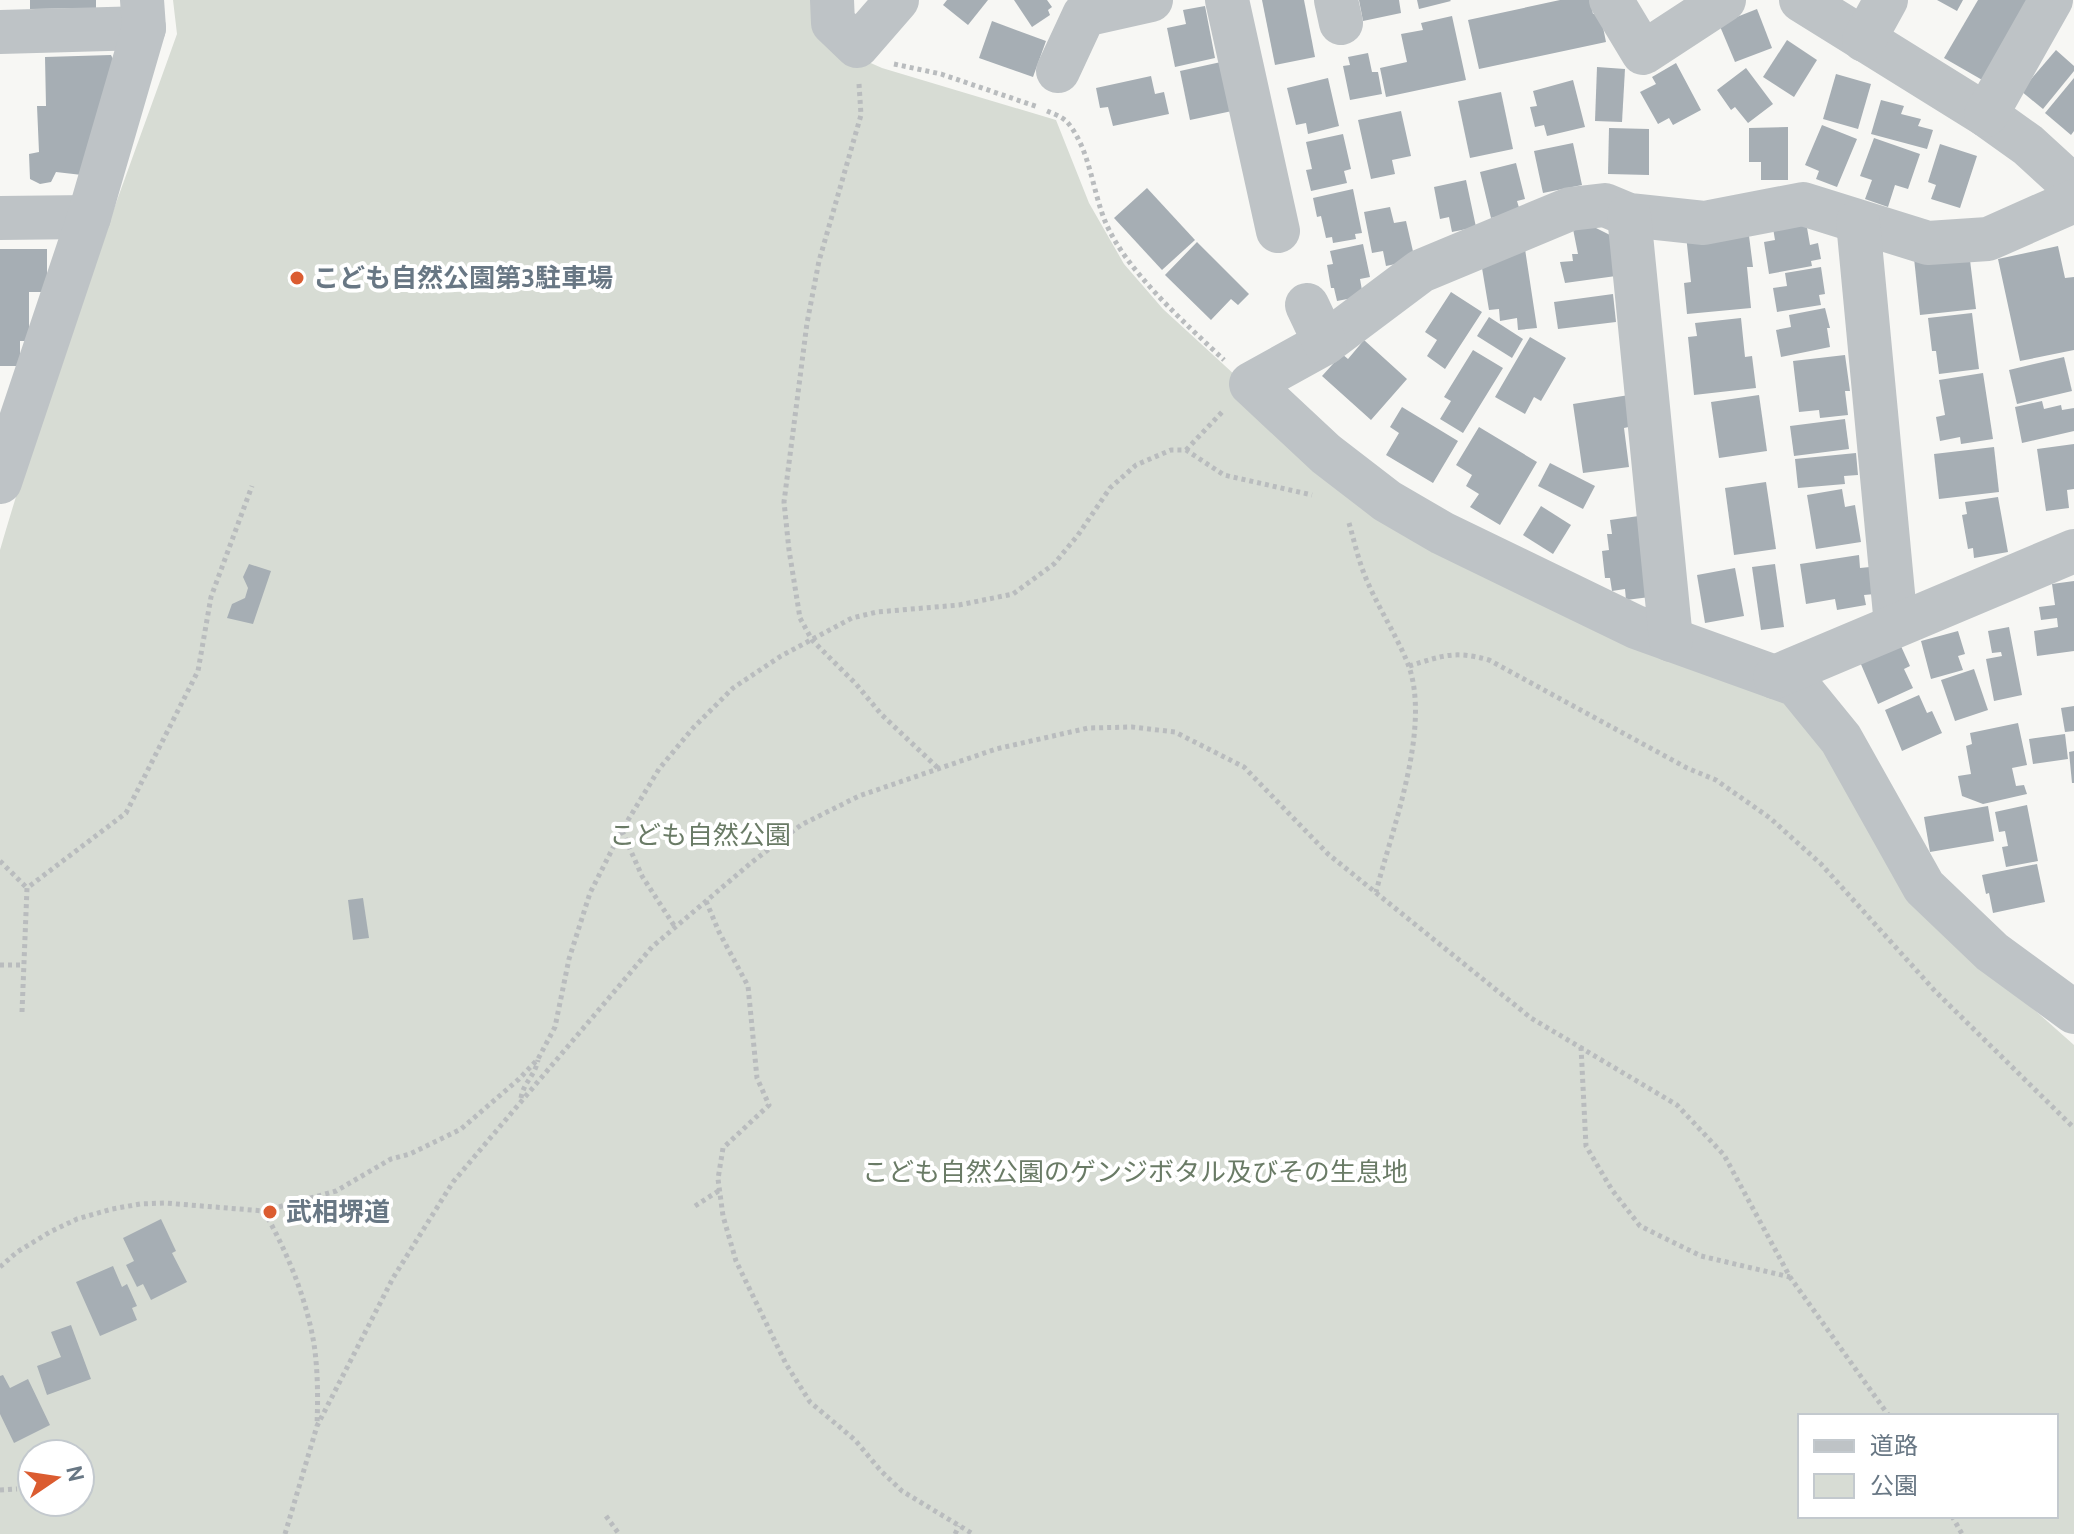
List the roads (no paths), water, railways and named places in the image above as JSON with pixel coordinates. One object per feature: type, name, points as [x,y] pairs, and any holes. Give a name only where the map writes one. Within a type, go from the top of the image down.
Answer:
[{"type":"street","points":[[832,0],[833,23],[857,46],[897,0]]},
{"type":"street","points":[[1058,71],[1084,15],[1151,0]]},
{"type":"street","points":[[1227,0],[1278,231]]},
{"type":"street","points":[[1611,0],[1643,53],[1724,0]]},
{"type":"street","points":[[1801,0],[1986,115],[2028,145],[2074,187]]},
{"type":"street","points":[[1864,40],[1886,0]]},
{"type":"street","points":[[1986,115],[2051,0]]},
{"type":"street","points":[[0,32],[143,14],[89,217],[13,403],[0,482]]},
{"type":"street","points":[[2074,201],[1988,239],[1928,243],[1803,204],[1704,223],[1629,215],[1605,205],[1570,209],[1421,271],[1325,343],[1251,384],[1326,454],[1387,501],[1456,540],[1636,627],[1797,685],[1841,739],[1924,887],[1992,952],[2074,1012]]},
{"type":"street","points":[[1629,215],[1671,640]]},
{"type":"street","points":[[0,218],[89,217]]},
{"type":"street","points":[[1858,222],[1896,625]]},
{"type":"street","points":[[1307,305],[1325,343]]},
{"type":"street","points":[[1775,677],[2074,551]]},
{"type":"place","name":"こども自然公園第3駐車場","points":[[297,278]]},
{"type":"place","name":"武相堺道","points":[[270,1212]]},
{"type":"park label","name":"こども自然公園","points":[[700,835]]},
{"type":"park label","name":"こども自然公園のゲンジボタル及びその生息地","points":[[1135,1172]]}]
